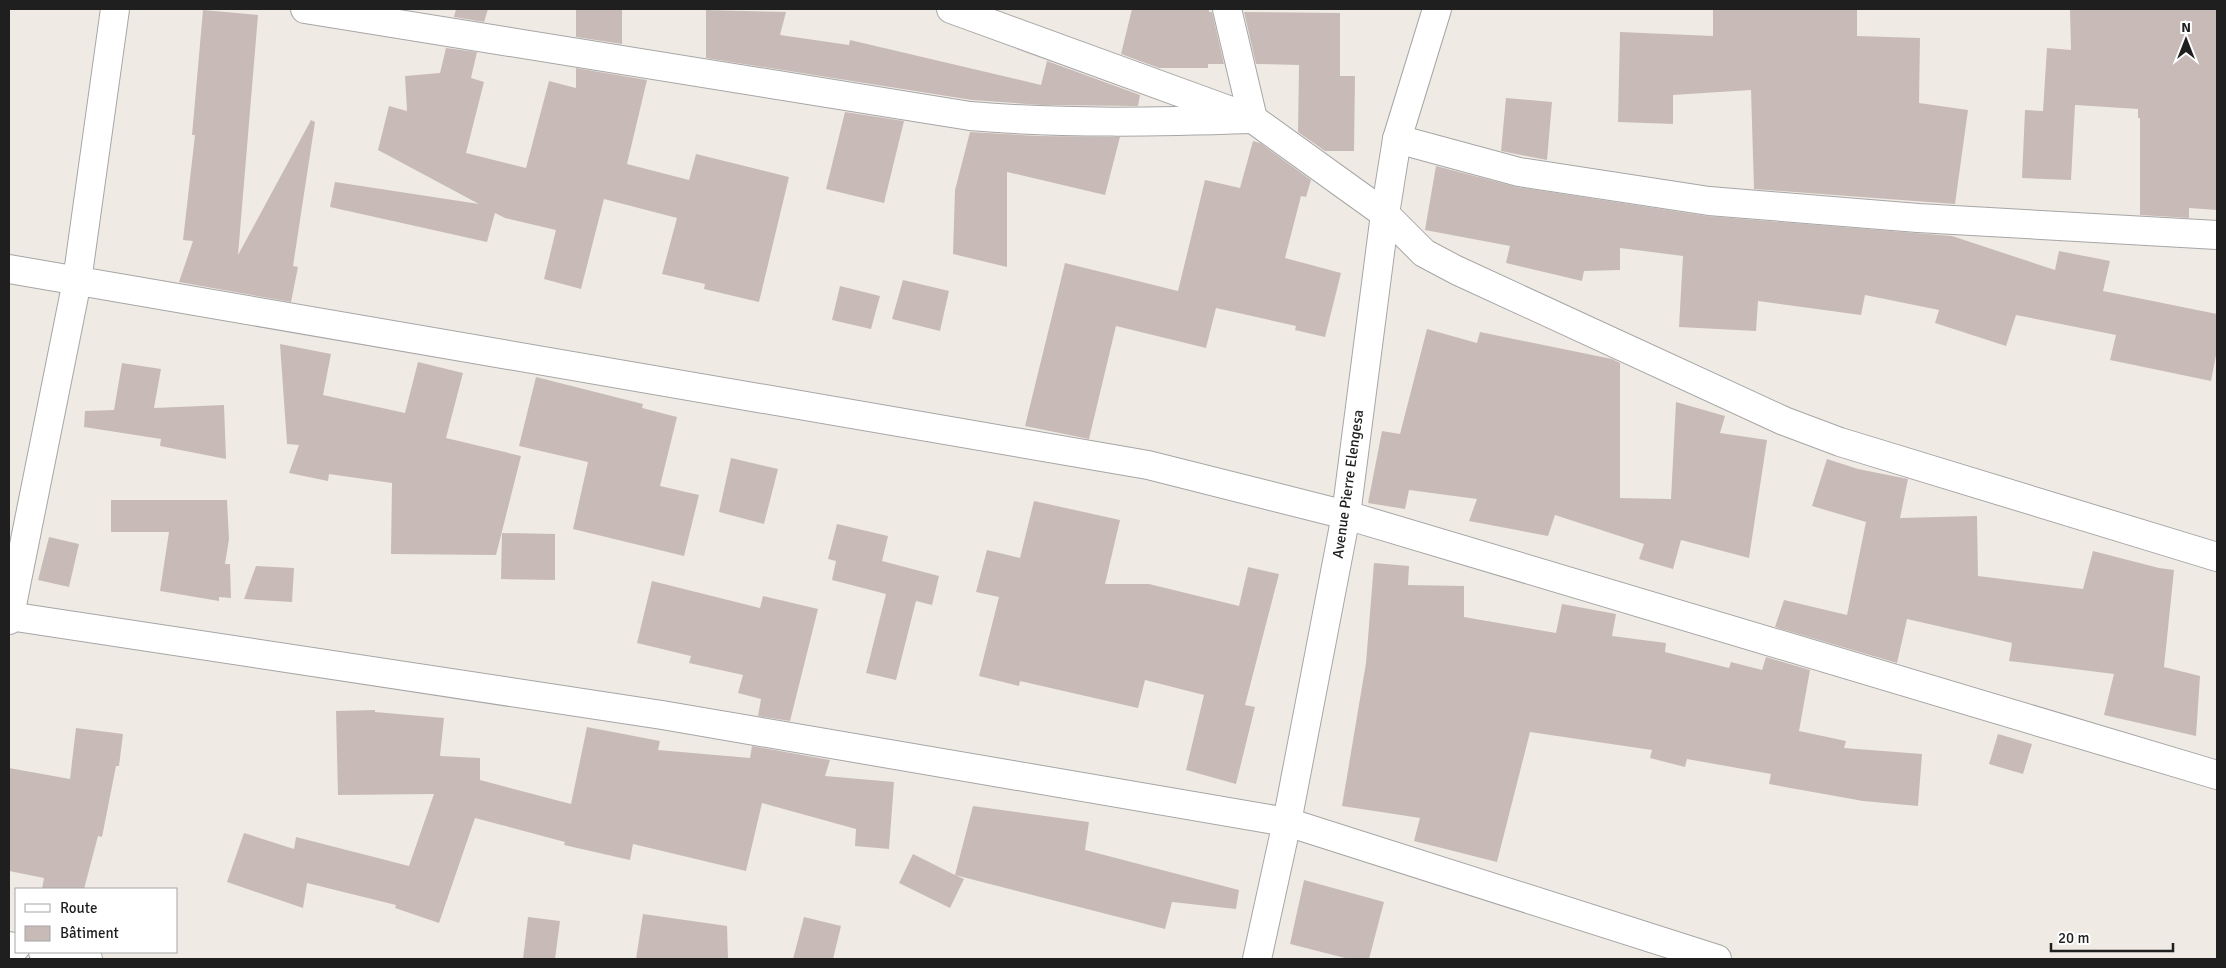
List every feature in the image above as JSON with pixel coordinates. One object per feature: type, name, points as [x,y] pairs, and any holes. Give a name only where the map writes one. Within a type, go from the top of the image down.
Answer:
[{"type":"street","points":[[115,9],[77,281],[9,618],[662,715],[1287,822],[1717,959]]},
{"type":"street","points":[[304,9],[970,116],[1035,121],[1111,123],[1253,119]]},
{"type":"street","points":[[951,9],[1253,119],[1385,214],[1424,253],[1456,270],[1784,421],[1840,442],[2217,557]]},
{"type":"street","points":[[1227,9],[1253,119]]},
{"type":"street","name":"Avenue Pierre Elengesa","points":[[1256,959],[1287,822],[1346,515],[1385,214],[1397,139],[1437,9]]},
{"type":"street","points":[[1397,139],[1519,172],[1709,201],[1918,218],[2217,235]]},
{"type":"street","points":[[9,268],[1148,465],[1346,515],[2217,775]]},
{"type":"street","points":[[49,953],[88,959]]},
{"type":"building","points":[[456,9],[488,9],[484,22],[454,17]]},
{"type":"building","points":[[576,9],[622,9],[622,44],[576,37]]},
{"type":"building","points":[[1132,9],[1209,9],[1209,12],[1212,12],[1224,64],[1208,64],[1208,68],[1159,68],[1121,54]]},
{"type":"building","points":[[1713,9],[1857,9],[1857,36],[1920,38],[1919,103],[1968,110],[1955,204],[1754,189],[1751,90],[1673,95],[1673,124],[1618,122],[1620,32],[1713,36]]},
{"type":"building","points":[[2070,9],[2217,9],[2217,210],[2189,208],[2189,218],[2140,215],[2140,118],[2138,118],[2138,109],[2075,105],[2071,180],[2022,178],[2025,110],[2043,111],[2047,48],[2071,50]]},
{"type":"building","points":[[203,10],[258,15],[238,255],[311,120],[315,122],[293,266],[298,267],[291,302],[179,282],[193,241],[183,240],[195,135],[192,135]]},
{"type":"building","points":[[706,10],[786,12],[780,35],[849,45],[850,40],[1041,85],[1047,61],[1140,95],[1138,106],[1042,105],[972,100],[706,58]]},
{"type":"building","points":[[1244,12],[1340,13],[1340,76],[1355,76],[1354,151],[1325,151],[1298,132],[1299,65],[1256,64]]},
{"type":"building","points":[[446,48],[477,52],[471,78],[484,82],[466,153],[526,168],[549,81],[576,88],[576,68],[647,80],[627,164],[689,180],[696,154],[789,177],[759,302],[704,289],[705,284],[662,274],[677,218],[604,199],[581,289],[544,279],[556,230],[505,218],[495,213],[487,242],[330,207],[335,182],[479,204],[378,150],[389,106],[407,111],[405,76],[440,73]]},
{"type":"building","points":[[1506,98],[1552,102],[1547,160],[1501,151]]},
{"type":"building","points":[[845,112],[904,121],[884,203],[826,189]]},
{"type":"building","points":[[970,132],[1040,136],[1120,137],[1105,195],[1007,172],[1007,267],[953,254],[955,190]]},
{"type":"building","points":[[1253,141],[1260,143],[1311,180],[1306,197],[1301,196],[1285,258],[1341,273],[1325,337],[1295,330],[1296,326],[1216,308],[1206,348],[1116,326],[1089,439],[1025,426],[1065,263],[1178,291],[1205,180],[1240,188]]},
{"type":"building","points":[[1436,166],[1517,187],[1707,216],[1952,236],[2055,270],[2059,251],[2110,261],[2103,291],[2217,314],[2217,350],[2211,381],[2110,360],[2116,335],[2016,315],[2006,346],[1935,323],[1939,310],[1865,295],[1861,315],[1758,301],[1756,331],[1679,327],[1683,256],[1620,248],[1620,270],[1584,271],[1582,281],[1506,263],[1510,246],[1425,230]]},
{"type":"building","points":[[903,280],[949,291],[940,331],[892,319]]},
{"type":"building","points":[[840,286],[880,296],[871,329],[832,320]]},
{"type":"building","points":[[1427,329],[1477,343],[1480,332],[1612,359],[1620,363],[1620,498],[1671,499],[1676,402],[1725,416],[1720,433],[1767,440],[1749,558],[1681,540],[1673,569],[1639,559],[1644,544],[1555,515],[1548,536],[1469,521],[1477,499],[1409,490],[1405,509],[1368,503],[1382,431],[1400,434]]},
{"type":"building","points":[[280,344],[331,354],[323,395],[405,413],[418,362],[463,373],[446,438],[521,456],[496,555],[391,554],[392,483],[329,474],[328,481],[289,473],[299,445],[287,444]]},
{"type":"building","points":[[122,363],[161,369],[154,408],[224,405],[226,459],[160,446],[161,439],[84,427],[85,411],[114,410]]},
{"type":"building","points":[[536,377],[643,404],[642,408],[677,417],[660,486],[699,495],[684,556],[573,529],[588,462],[519,446]]},
{"type":"building","points":[[731,458],[778,469],[764,524],[719,512]]},
{"type":"building","points":[[1827,459],[1858,469],[1908,479],[1900,518],[1977,516],[1978,576],[2083,589],[2093,551],[2174,570],[2164,667],[2200,676],[2196,736],[2104,715],[2114,674],[2009,661],[2012,643],[1907,619],[1897,663],[1775,627],[1784,600],[1847,615],[1866,522],[1812,506]]},
{"type":"building","points":[[111,500],[227,500],[229,539],[225,564],[230,564],[231,598],[219,597],[219,601],[160,591],[169,532],[111,532]]},
{"type":"building","points":[[1034,501],[1120,520],[1105,584],[1149,584],[1239,606],[1248,567],[1279,574],[1245,705],[1255,707],[1236,784],[1186,770],[1204,695],[1145,680],[1138,708],[1020,681],[1019,686],[979,676],[999,597],[976,592],[987,550],[1020,558]]},
{"type":"building","points":[[837,524],[888,536],[882,561],[939,576],[932,605],[916,601],[896,680],[866,673],[886,594],[832,580],[836,561],[828,559]]},
{"type":"building","points":[[502,533],[555,534],[555,580],[501,579]]},
{"type":"building","points":[[49,537],[79,544],[69,587],[38,580]]},
{"type":"building","points":[[1374,563],[1409,566],[1408,585],[1464,586],[1464,617],[1556,633],[1562,604],[1616,614],[1612,636],[1666,643],[1665,652],[1729,668],[1731,662],[1762,670],[1766,657],[1810,670],[1799,731],[1846,741],[1844,748],[1922,754],[1918,806],[1863,801],[1769,784],[1771,774],[1687,759],[1685,767],[1650,758],[1652,750],[1530,732],[1497,862],[1414,841],[1420,818],[1342,806],[1366,663]]},
{"type":"building","points":[[256,566],[294,568],[292,602],[244,599]]},
{"type":"building","points":[[652,581],[760,608],[763,596],[818,609],[790,721],[758,716],[761,699],[738,693],[743,675],[689,663],[691,656],[637,643]]},
{"type":"building","points":[[375,710],[375,712],[444,718],[440,756],[480,758],[480,780],[571,804],[587,727],[660,741],[658,750],[750,758],[752,746],[830,760],[825,776],[894,782],[889,849],[855,846],[856,829],[762,803],[746,871],[633,844],[630,860],[564,845],[565,842],[475,818],[439,923],[395,908],[396,905],[307,883],[303,908],[227,882],[244,833],[294,849],[296,837],[409,866],[434,794],[338,795],[336,711]]},
{"type":"building","points":[[76,728],[123,734],[119,766],[116,766],[102,837],[98,836],[84,888],[42,888],[44,878],[9,871],[9,768],[70,779]]},
{"type":"building","points":[[1998,734],[2032,744],[2023,774],[1989,764]]},
{"type":"building","points":[[973,806],[1089,822],[1085,850],[1239,890],[1236,909],[1172,902],[1165,929],[955,875]]},
{"type":"building","points":[[913,854],[964,879],[950,908],[899,883]]},
{"type":"building","points":[[1304,880],[1384,902],[1369,959],[1349,959],[1290,944]]},
{"type":"building","points":[[643,914],[727,926],[728,959],[636,959]]},
{"type":"building","points":[[528,917],[560,921],[555,959],[523,959]]},
{"type":"building","points":[[804,917],[841,926],[833,959],[793,959]]}]
